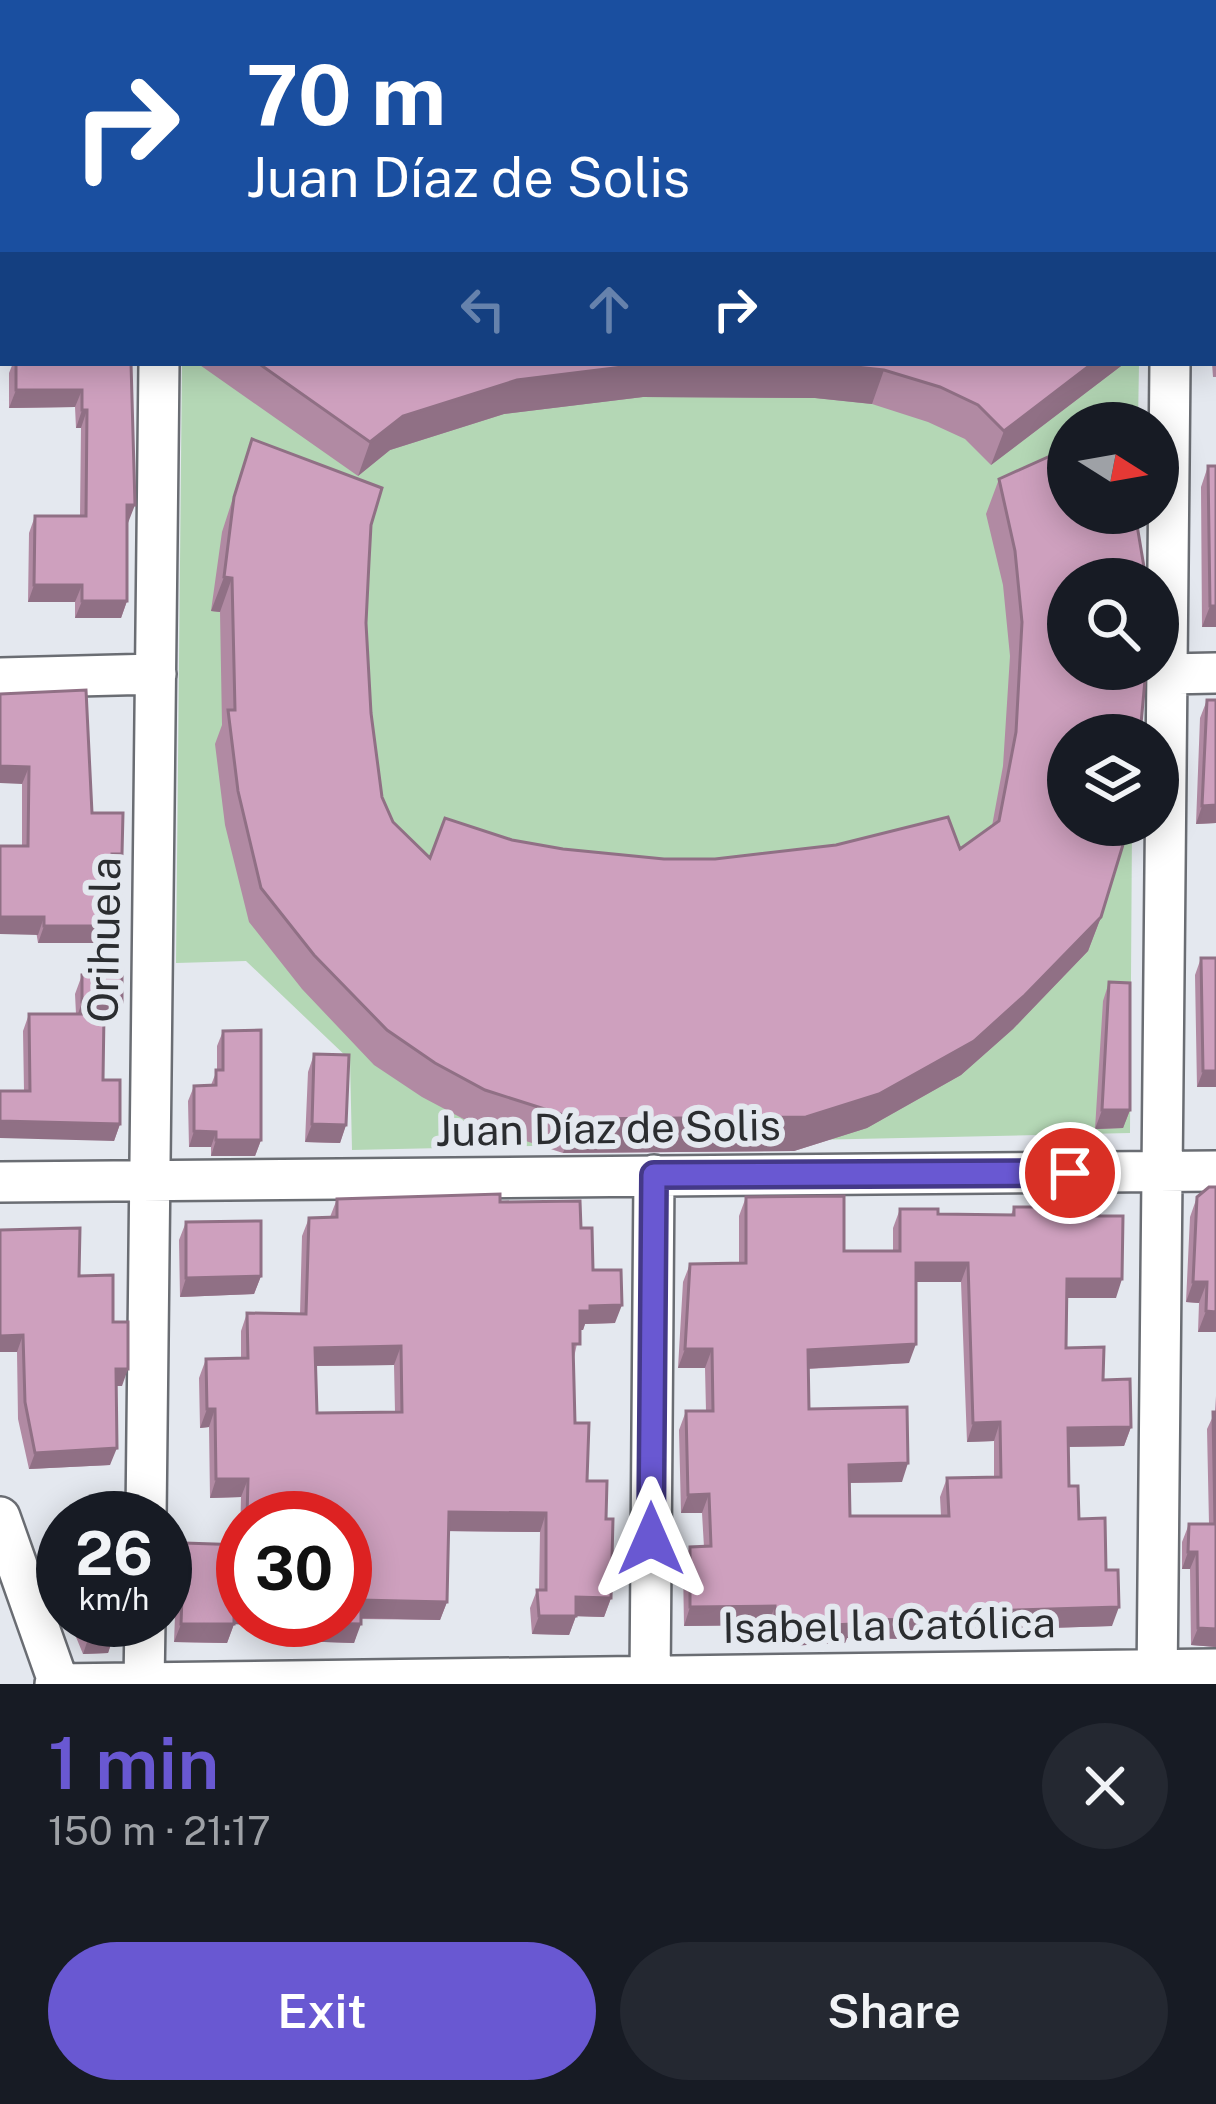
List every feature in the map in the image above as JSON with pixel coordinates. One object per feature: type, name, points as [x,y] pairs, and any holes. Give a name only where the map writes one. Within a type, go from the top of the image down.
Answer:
[{"type":"street","name":"Orihuela","points":[[146,1491],[159,366]]},
{"type":"street","points":[[1168,558],[1170,366]]},
{"type":"street","points":[[1179,674],[1216,673]]},
{"type":"street","points":[[0,678],[156,674]]},
{"type":"street","points":[[1158,1677],[1167,690]]},
{"type":"street","name":"Juan Díaz de Solis","points":[[0,1182],[1216,1172]]},
{"type":"street","points":[[650,1680],[654,1175]]},
{"type":"street","points":[[0,1517],[57,1684]]},
{"type":"street","points":[[144,1683],[145,1647]]},
{"type":"street","name":"Isabel la Católica","points":[[57,1684],[1158,1677],[1216,1669]]},
{"type":"green space","points":[[182,366],[1139,366],[1138,402],[1047,402],[1047,534],[1136,534],[1136,558],[1047,558],[1047,690],[1068,690],[1068,714],[1047,714],[1047,846],[1132,846],[1130,1133],[352,1150],[350,1060],[246,961],[176,963]]},
{"type":"building","points":[[16,366],[131,366],[135,505],[127,505],[127,601],[82,601],[82,585],[34,585],[35,516],[86,516],[87,410],[82,410],[82,390],[16,390]]},
{"type":"building","points":[[262,366],[631,366],[517,380],[403,416],[370,442]]},
{"type":"building","points":[[847,366],[1089,366],[1004,431],[978,405],[940,387],[884,370]]},
{"type":"building","points":[[252,439],[382,488],[371,525],[366,623],[371,713],[382,797],[393,822],[430,858],[445,818],[512,840],[563,849],[715,859],[836,845],[948,817],[960,849],[999,821],[1016,732],[1022,622],[1015,551],[999,479],[1047,457],[1047,534],[1138,534],[1142,558],[1047,558],[1047,690],[1144,690],[1142,714],[1047,714],[1047,846],[1123,846],[1101,917],[974,1041],[879,1094],[806,1117],[576,1119],[485,1090],[387,1030],[314,955],[261,888],[238,791],[228,710],[235,710],[232,578],[224,577],[234,497]]},
{"type":"building","points":[[1208,466],[1216,466],[1216,606],[1210,606]]},
{"type":"building","points":[[86,690],[92,813],[123,813],[122,854],[112,854],[112,926],[44,926],[44,917],[0,917],[0,846],[28,846],[29,767],[0,766],[0,694]]},
{"type":"building","points":[[1207,700],[1216,700],[1216,805],[1202,806]]},
{"type":"building","points":[[1201,958],[1216,958],[1216,1071],[1203,1071]]},
{"type":"building","points":[[122,974],[122,1002],[82,1002],[82,975]]},
{"type":"building","points":[[1109,982],[1130,983],[1130,1110],[1102,1110]]},
{"type":"building","points":[[29,1014],[104,1014],[103,1080],[120,1080],[120,1124],[0,1121],[0,1091],[30,1091]]},
{"type":"building","points":[[261,1030],[261,1140],[216,1140],[216,1132],[194,1131],[194,1086],[216,1085],[216,1070],[223,1070],[223,1031]]},
{"type":"building","points":[[314,1054],[349,1055],[346,1125],[312,1124]]},
{"type":"building","points":[[1216,1187],[1216,1312],[1206,1311],[1207,1282],[1193,1282],[1197,1197]]},
{"type":"building","points":[[500,1194],[500,1202],[580,1201],[581,1228],[592,1228],[593,1270],[621,1270],[622,1305],[580,1311],[580,1344],[573,1344],[575,1423],[589,1423],[587,1481],[607,1481],[606,1519],[613,1519],[611,1598],[576,1597],[576,1616],[539,1616],[537,1590],[546,1590],[546,1513],[449,1512],[447,1602],[372,1600],[372,1491],[248,1491],[248,1479],[216,1479],[215,1409],[207,1409],[206,1359],[248,1358],[247,1313],[306,1314],[309,1218],[337,1217],[337,1199]],"holes":[[[401,1346],[402,1412],[317,1413],[315,1348]]]},
{"type":"building","points":[[844,1196],[844,1251],[900,1251],[900,1209],[1014,1215],[1014,1207],[1057,1207],[1057,1216],[1123,1216],[1122,1279],[1067,1279],[1066,1348],[1104,1347],[1103,1380],[1130,1379],[1131,1427],[1068,1428],[1069,1486],[1078,1486],[1079,1519],[1105,1518],[1106,1570],[1118,1570],[1119,1607],[983,1611],[984,1621],[852,1619],[852,1624],[775,1628],[775,1606],[690,1607],[690,1547],[711,1546],[709,1494],[688,1495],[686,1411],[713,1411],[712,1349],[685,1349],[690,1264],[746,1263],[746,1197]],"holes":[[[916,1263],[968,1263],[973,1423],[1000,1422],[1001,1477],[947,1478],[949,1516],[850,1516],[849,1465],[908,1463],[907,1407],[809,1409],[808,1350],[916,1344]]]},
{"type":"building","points":[[261,1221],[261,1276],[186,1278],[186,1222]]},
{"type":"building","points":[[80,1228],[79,1276],[113,1275],[113,1322],[128,1322],[128,1369],[116,1369],[117,1448],[35,1453],[25,1402],[23,1335],[0,1336],[0,1230]]},
{"type":"building","points":[[1216,1412],[1216,1629],[1198,1628],[1197,1552],[1188,1552],[1189,1524],[1215,1524]]},
{"type":"building","points":[[192,1543],[216,1544],[216,1624],[192,1624]]},
{"type":"route","points":[[651,1539],[654,1175],[1070,1173]]}]
